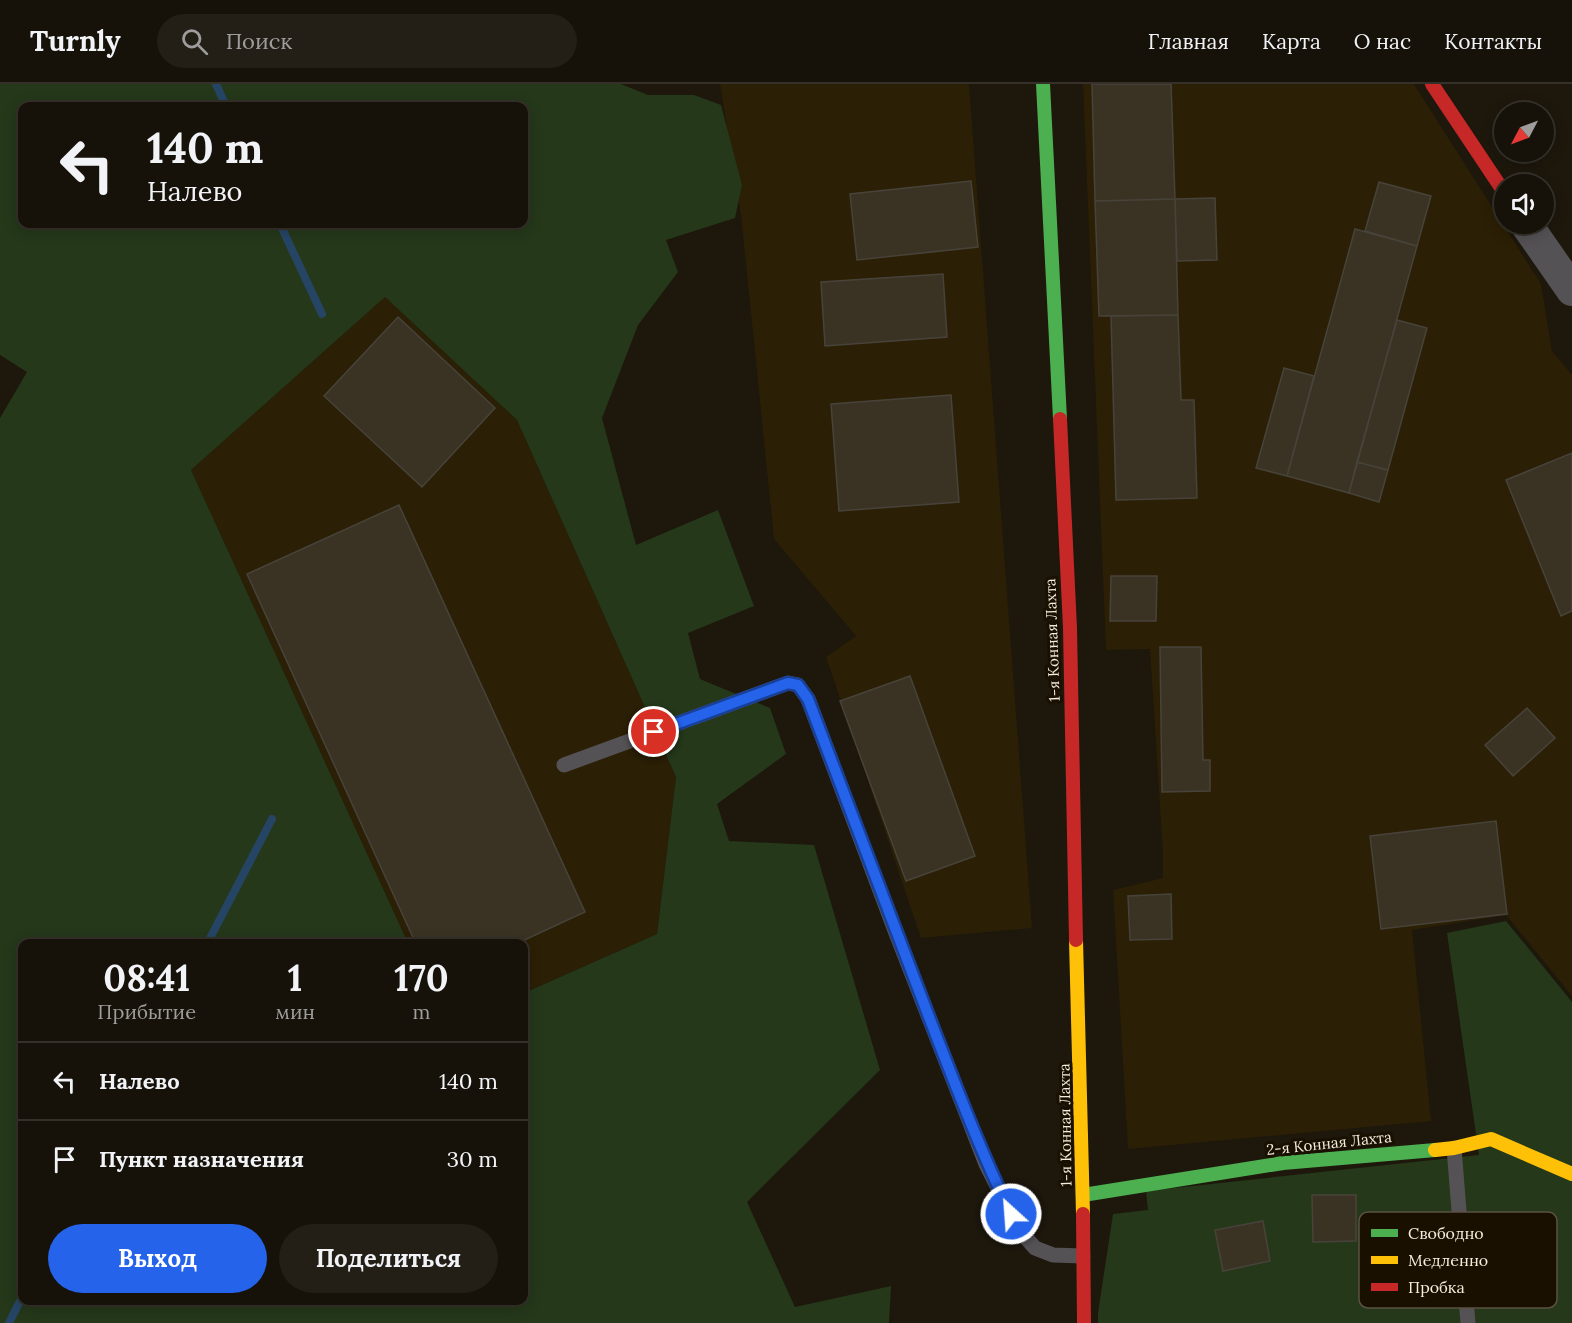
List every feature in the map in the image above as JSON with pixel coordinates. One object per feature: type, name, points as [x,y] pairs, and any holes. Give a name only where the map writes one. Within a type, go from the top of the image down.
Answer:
[{"type":"main road","name":"1-я Конная Лахта","points":[[1043,84],[1070,628],[1084,1323]]},
{"type":"main road","points":[[1432,84],[1494,177]]},
{"type":"main road","name":"2-я Конная Лахта","points":[[1083,1195],[1283,1163],[1454,1148],[1491,1138],[1572,1174]]},
{"type":"street","points":[[1533,234],[1572,290]]},
{"type":"lane","points":[[564,765],[788,683],[798,685],[808,699],[977,1142],[1010,1212],[1020,1231],[1035,1248],[1053,1255],[1083,1256]]},
{"type":"lane","points":[[1454,1148],[1459,1212]]},
{"type":"lane","points":[[1467,1308],[1468,1323]]},
{"type":"shaded area","points":[[720,84],[969,84],[1032,928],[921,938],[826,657],[856,636],[774,539],[741,215]]},
{"type":"shaded area","points":[[1083,84],[1414,84],[1494,210],[1494,234],[1509,234],[1541,284],[1552,351],[1572,375],[1572,996],[1506,915],[1412,930],[1431,1121],[1128,1149],[1113,890],[1163,878],[1163,854],[1150,649],[1106,650]]},
{"type":"shaded area","points":[[385,297],[517,420],[676,777],[657,934],[528,991],[528,939],[406,939],[191,470]]},
{"type":"green space","points":[[0,84],[621,84],[648,95],[694,95],[721,105],[742,185],[735,218],[666,240],[678,272],[638,325],[602,418],[636,545],[718,510],[754,606],[688,633],[700,679],[770,708],[786,754],[717,804],[729,841],[814,845],[880,1070],[747,1202],[795,1307],[891,1286],[889,1323],[0,1323],[0,418],[27,372],[0,355]],"holes":[[[385,297],[517,420],[676,777],[657,934],[528,991],[528,1305],[18,1305],[18,939],[406,939],[191,470]]]},
{"type":"green space","points":[[1506,921],[1572,1002],[1572,1323],[1098,1323],[1113,1214],[1148,1210],[1146,1191],[1479,1155],[1447,933]]},
{"type":"building","points":[[1092,84],[1171,84],[1175,199],[1095,201]]},
{"type":"building","points":[[971,181],[978,247],[857,260],[850,194]]},
{"type":"building","points":[[1379,182],[1431,196],[1417,246],[1365,231]]},
{"type":"building","points":[[1215,198],[1217,260],[1177,261],[1175,199]]},
{"type":"building","points":[[1175,199],[1178,315],[1099,316],[1095,201]]},
{"type":"building","points":[[1355,229],[1417,246],[1349,493],[1287,476]]},
{"type":"building","points":[[943,274],[947,337],[825,346],[821,282]]},
{"type":"building","points":[[1178,315],[1181,400],[1194,400],[1197,498],[1116,500],[1111,316]]},
{"type":"building","points":[[398,317],[495,408],[422,487],[324,396]]},
{"type":"building","points":[[1397,320],[1427,328],[1388,470],[1357,462]]},
{"type":"building","points":[[1284,368],[1314,376],[1287,476],[1256,468]]},
{"type":"building","points":[[951,395],[959,502],[839,511],[831,404]]},
{"type":"building","points":[[1572,453],[1572,611],[1561,616],[1506,480]]},
{"type":"building","points":[[1357,462],[1388,470],[1379,502],[1349,493]]},
{"type":"building","points":[[399,505],[585,912],[527,939],[414,939],[247,574]]},
{"type":"building","points":[[1111,576],[1157,576],[1156,621],[1110,621]]},
{"type":"building","points":[[1160,647],[1201,647],[1203,760],[1210,760],[1210,791],[1162,792]]},
{"type":"building","points":[[910,676],[975,856],[906,881],[840,701]]},
{"type":"building","points":[[1527,708],[1555,738],[1513,776],[1485,745]]},
{"type":"building","points":[[1496,821],[1507,914],[1381,929],[1370,836]]},
{"type":"building","points":[[1171,894],[1172,939],[1130,940],[1128,896]]},
{"type":"building","points":[[1312,1195],[1356,1195],[1356,1241],[1313,1242]]},
{"type":"building","points":[[1263,1221],[1270,1261],[1223,1271],[1215,1230]]},
{"type":"waterway","points":[[216,84],[224,102]]},
{"type":"waterway","points":[[282,228],[322,314]]},
{"type":"waterway","points":[[210,939],[272,819]]},
{"type":"waterway","points":[[9,1323],[18,1305]]},
{"type":"traffic: fast","points":[[1043,84],[1060,419]]},
{"type":"traffic: fast","points":[[1083,1195],[1283,1163],[1435,1150]]},
{"type":"traffic: slow","points":[[1076,940],[1083,1214]]},
{"type":"traffic: slow","points":[[1435,1150],[1491,1139],[1572,1174]]},
{"type":"traffic: jam","points":[[1432,84],[1494,177]]},
{"type":"traffic: jam","points":[[1060,419],[1070,628],[1076,940]]},
{"type":"traffic: jam","points":[[1083,1214],[1084,1323]]},
{"type":"route","points":[[654,732],[788,683],[798,685],[808,699],[986,1164],[1011,1214]]}]
